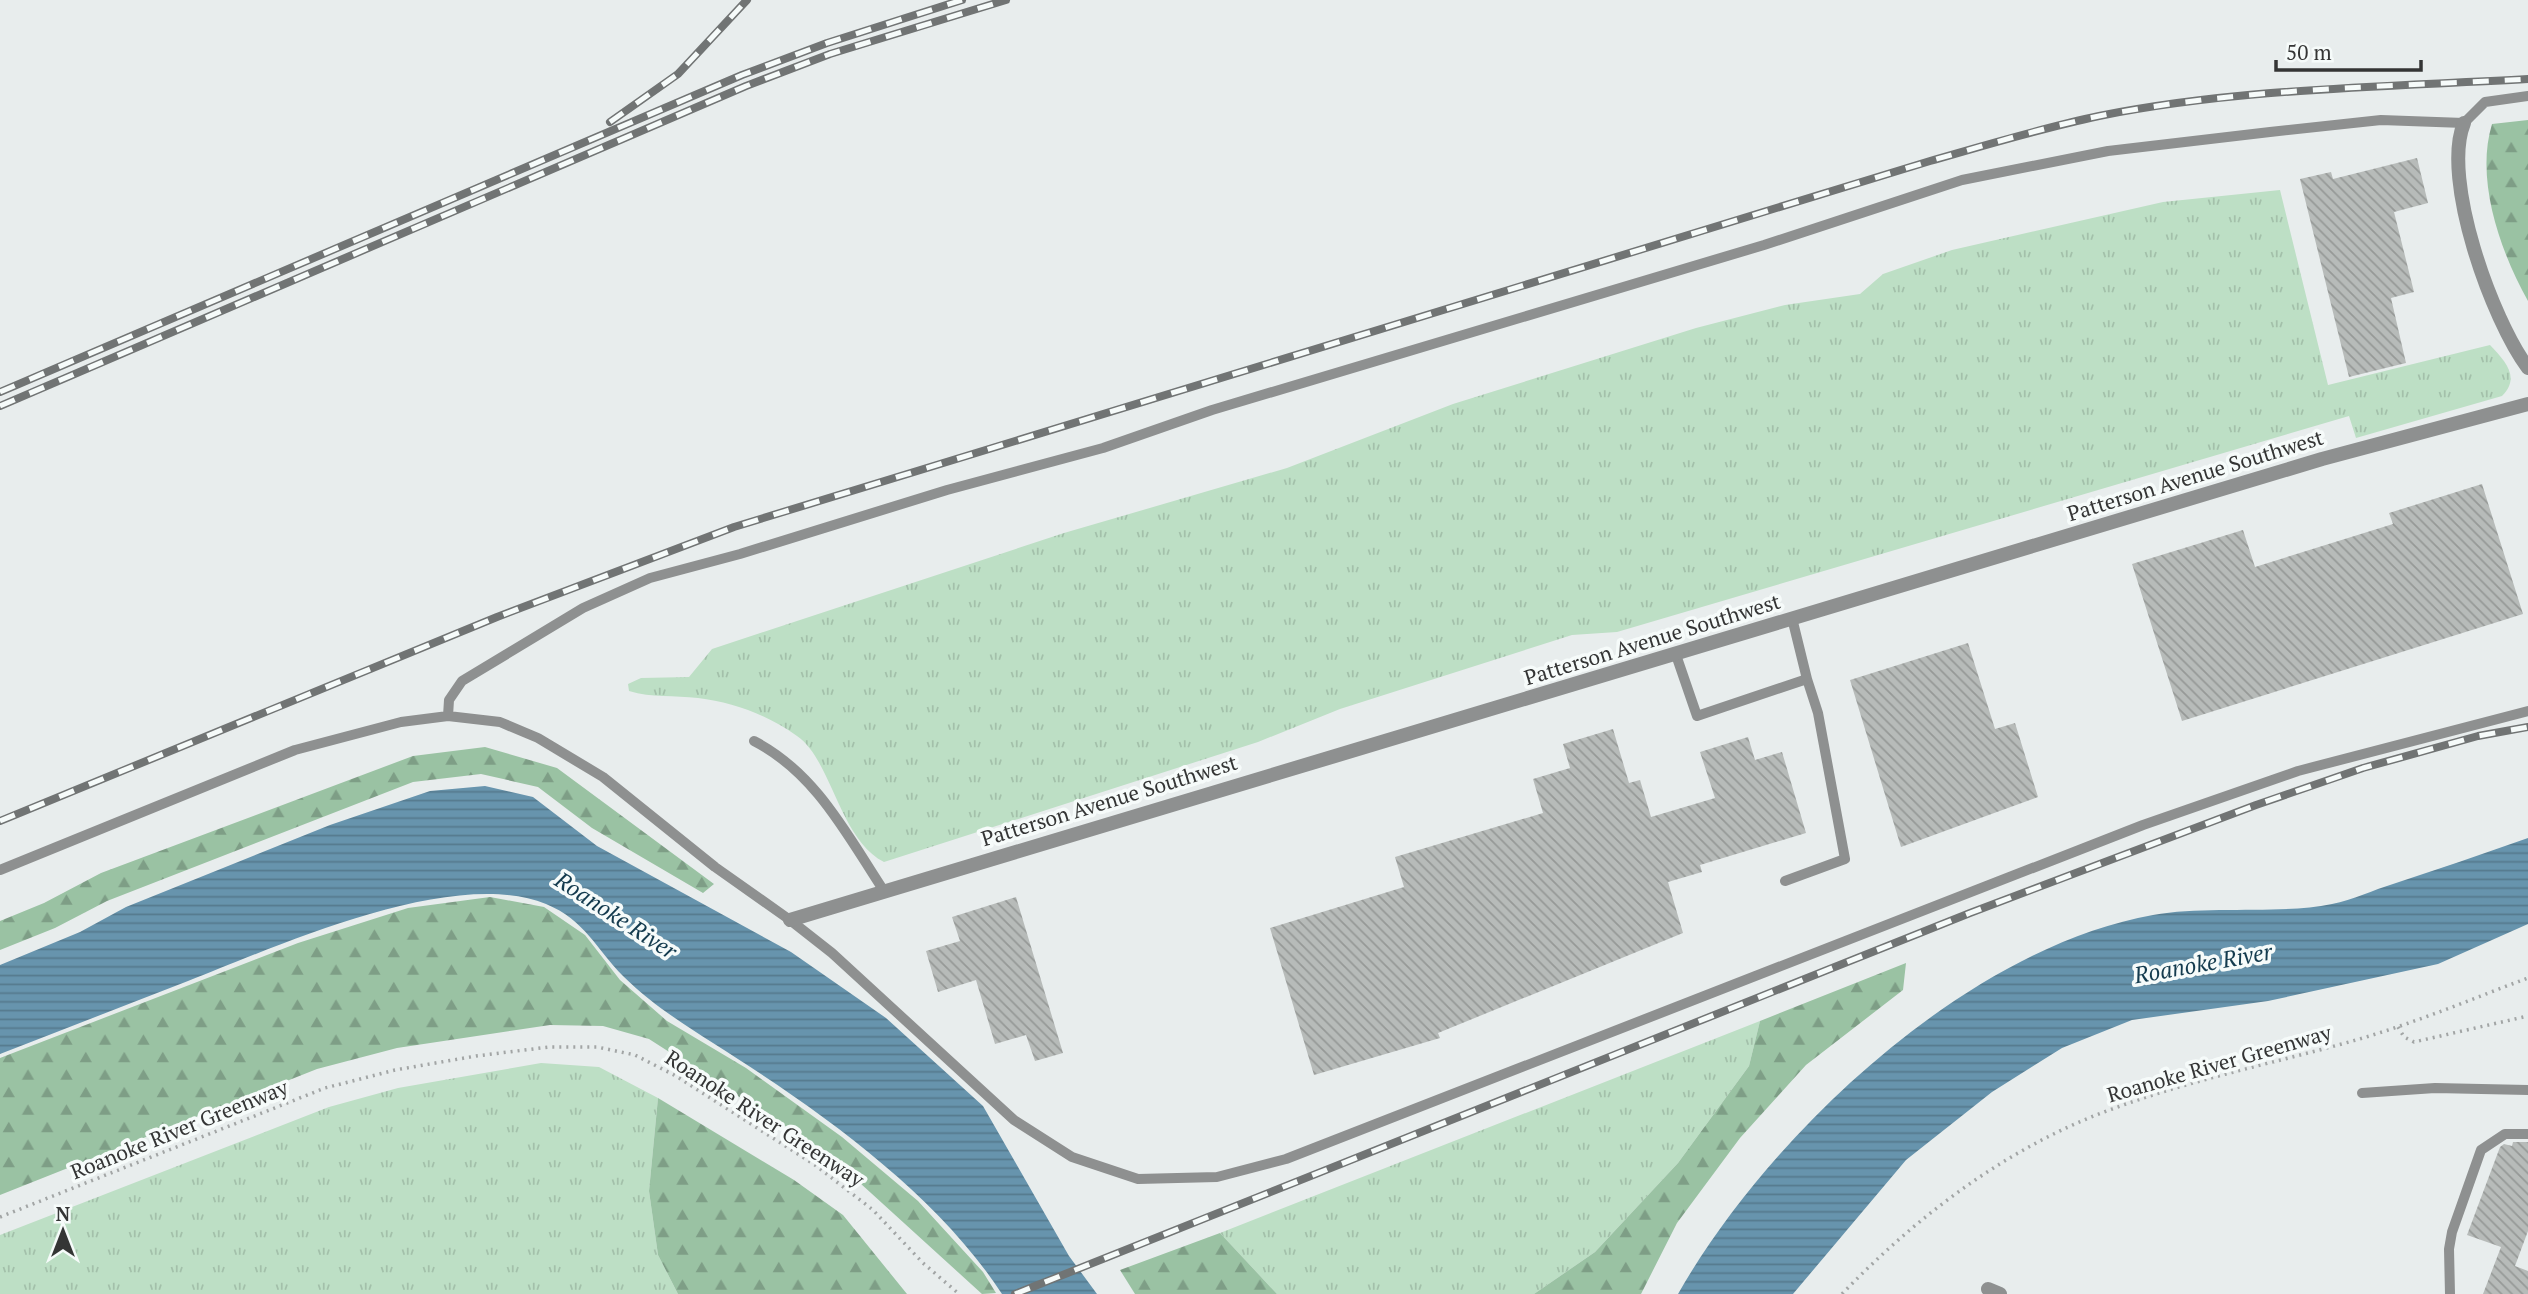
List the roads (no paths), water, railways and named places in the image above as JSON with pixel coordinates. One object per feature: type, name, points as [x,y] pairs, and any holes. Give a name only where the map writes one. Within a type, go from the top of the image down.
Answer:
[{"type":"street","points":[[2463,122],[2456,154],[2473,247],[2498,321],[2528,368]]},
{"type":"street","name":"Patterson Avenue Southwest","points":[[790,920],[2322,459],[2528,404]]},
{"type":"lane","points":[[448,716],[449,700],[463,681],[583,607],[650,578],[740,554],[947,490],[1103,448],[1212,410],[1764,245],[1962,180],[2108,151],[2270,132],[2381,120],[2463,122],[2485,102],[2528,96]]},
{"type":"lane","points":[[1784,881],[1845,859],[1818,713],[1792,618]]},
{"type":"lane","points":[[1675,652],[1697,716],[1807,679]]},
{"type":"lane","points":[[0,870],[295,750],[378,727],[448,716],[500,722],[575,758],[715,867],[790,920],[832,953],[1014,1119],[1072,1157],[1138,1179],[1217,1177],[1286,1159],[2156,820],[2298,771],[2528,711]]},
{"type":"lane","points":[[754,741],[789,762],[810,782],[884,891]]},
{"type":"lane","points":[[2362,1093],[2435,1088],[2528,1090]]},
{"type":"lane","points":[[2449,1294],[2449,1249],[2452,1232],[2480,1150],[2505,1134],[2528,1134]]},
{"type":"water","name":"Roanoke River","points":[[485,786],[533,797],[597,846],[791,952],[886,1018],[983,1106],[1069,1256],[1097,1294],[1002,1294],[975,1256],[943,1220],[871,1154],[792,1095],[655,1004],[623,976],[571,918],[546,904],[508,895],[463,895],[416,902],[366,915],[316,931],[0,1054],[0,965],[80,932],[126,907],[330,825],[430,791]]},
{"type":"water","name":"Roanoke River","points":[[2528,838],[2528,924],[2438,964],[2268,1001],[2132,1020],[2062,1048],[1992,1092],[1906,1160],[1793,1294],[1678,1294],[1717,1233],[1764,1172],[1819,1112],[1880,1057],[1945,1007],[2013,966],[2083,934],[2153,915],[2289,909],[2340,902]]},
{"type":"railway","points":[[610,122],[678,74],[747,0]]},
{"type":"railway","points":[[0,392],[742,75],[827,43],[962,0]]},
{"type":"railway","points":[[0,406],[746,86],[830,54],[1006,0]]},
{"type":"railway","points":[[0,821],[497,617],[734,527],[1930,161],[2056,126],[2152,107],[2259,94],[2528,79]]},
{"type":"railway","points":[[1015,1294],[1970,913],[2256,805],[2363,768],[2478,736],[2528,727]]}]
